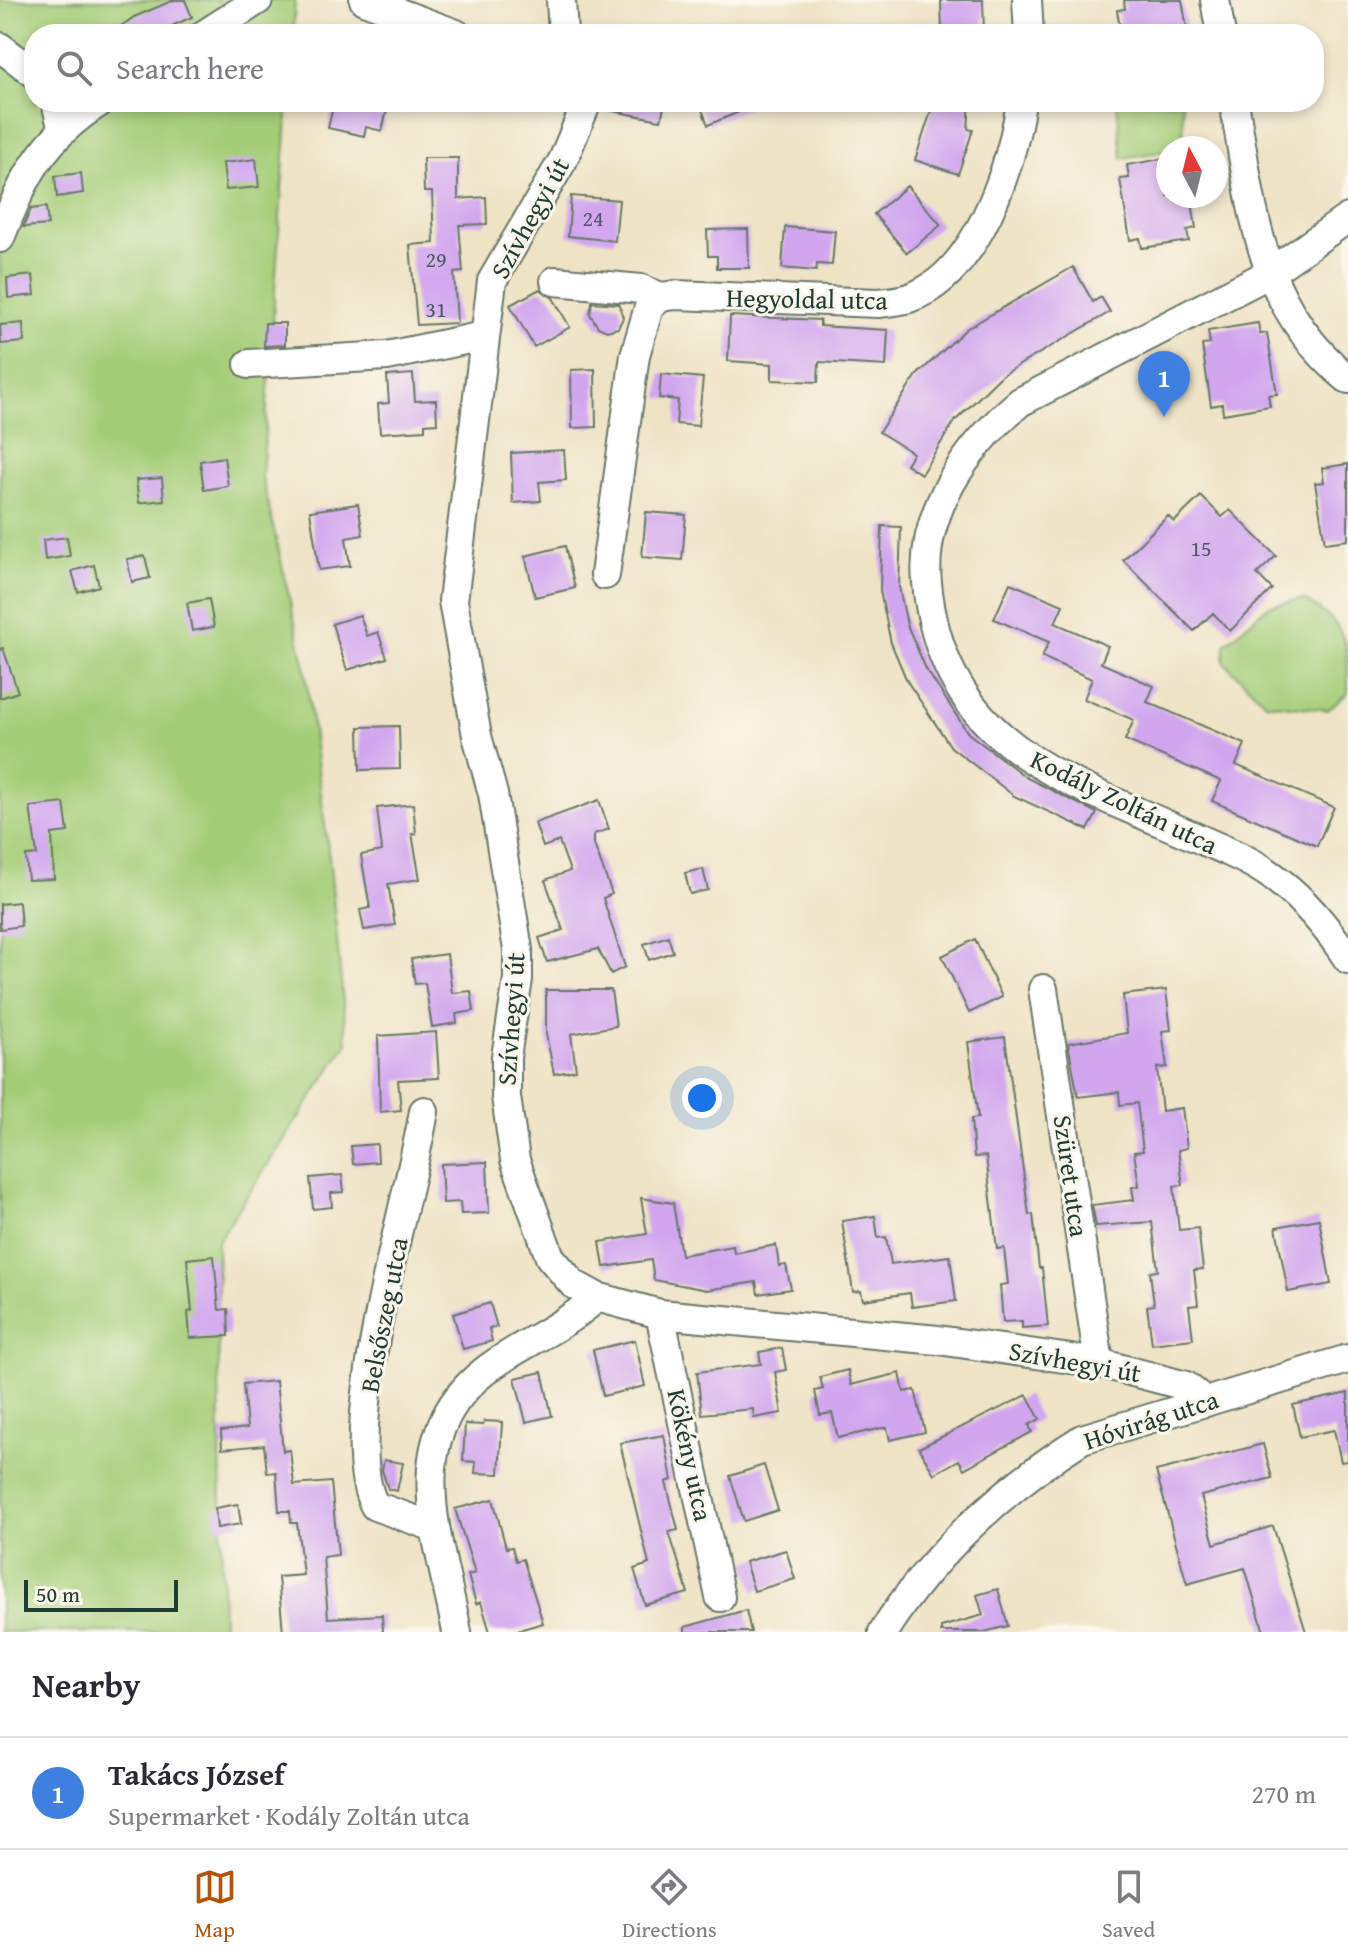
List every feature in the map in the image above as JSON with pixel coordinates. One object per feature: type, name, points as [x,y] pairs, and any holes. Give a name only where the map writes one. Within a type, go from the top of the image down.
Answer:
[{"type":"street","points":[[221,24],[258,0]]},
{"type":"street","points":[[364,0],[429,24]]},
{"type":"street","points":[[561,0],[562,24]]},
{"type":"street","points":[[1027,0],[1028,24]]},
{"type":"street","points":[[1215,0],[1219,24]]},
{"type":"street","points":[[0,47],[24,65]]},
{"type":"street","points":[[58,112],[63,130]]},
{"type":"street","points":[[0,238],[22,181],[63,130],[87,112]]},
{"type":"street","name":"Szívhegyi út","points":[[583,112],[563,160],[492,281],[453,601],[477,736],[499,821],[518,950],[518,979],[506,1057],[506,1097],[515,1160],[540,1235],[561,1272],[573,1284],[597,1297],[660,1314],[938,1340],[1099,1363],[1186,1386],[1206,1402]]},
{"type":"street","name":"Hegyoldal utca","points":[[555,281],[641,289],[661,297],[878,303],[908,299],[947,274],[982,226],[1012,145],[1019,112]]},
{"type":"street","points":[[1236,112],[1268,274],[1293,320],[1348,379]]},
{"type":"street","name":"Kodály Zoltán utca","points":[[1348,218],[1268,274],[1020,402],[986,430],[963,462],[942,502],[926,570],[930,607],[953,678],[974,712],[1002,739],[1072,782],[1247,860],[1279,881],[1308,907],[1348,959]]},
{"type":"street","points":[[605,575],[635,355],[649,307],[661,297]]},
{"type":"street","points":[[249,364],[387,356],[484,336]]},
{"type":"street","name":"Szüret utca","points":[[1043,989],[1099,1363]]},
{"type":"street","name":"Belsőszeg utca","points":[[424,1111],[416,1162],[375,1335],[368,1390],[365,1464],[366,1488],[375,1506],[434,1527]]},
{"type":"street","points":[[457,1632],[434,1527],[430,1468],[444,1425],[461,1397],[485,1371],[577,1315],[597,1297]]},
{"type":"street","name":"Kökény utca","points":[[660,1314],[720,1597]]},
{"type":"street","name":"Hóvirág utca","points":[[883,1632],[935,1565],[975,1522],[1051,1458],[1082,1439],[1348,1359]]},
{"type":"green space","points":[[0,0],[295,0],[294,24],[24,24],[24,112],[287,112],[262,477],[305,667],[330,865],[347,1044],[217,1242],[223,1632],[0,1632]]},
{"type":"green space","points":[[1118,112],[1182,112],[1183,136],[1156,136],[1156,153],[1122,158]]},
{"type":"green space","points":[[1303,599],[1329,617],[1337,626],[1346,647],[1348,693],[1328,710],[1265,703],[1224,662],[1225,644],[1268,606]]},
{"type":"building","points":[[174,0],[185,0],[192,17],[176,24],[124,24]]},
{"type":"building","points":[[941,0],[983,0],[984,24],[942,24]]},
{"type":"building","points":[[1124,0],[1182,0],[1186,24],[1119,24],[1117,10],[1125,9]]},
{"type":"building","points":[[332,112],[387,112],[382,131],[366,127],[364,136],[328,128]]},
{"type":"building","points":[[618,112],[663,112],[661,120]]},
{"type":"building","points":[[703,112],[739,112],[708,125]]},
{"type":"building","points":[[931,112],[969,112],[968,129],[973,130],[958,174],[915,160]]},
{"type":"building","points":[[423,158],[458,158],[458,199],[486,197],[487,224],[459,225],[463,272],[454,273],[457,323],[417,325],[410,245],[434,243],[432,192],[424,192]]},
{"type":"building","points":[[256,159],[259,187],[226,190],[223,163]]},
{"type":"building","points":[[1156,160],[1156,208],[1193,208],[1196,228],[1187,230],[1189,241],[1142,248],[1140,238],[1130,240],[1120,179],[1129,178],[1127,165]]},
{"type":"building","points":[[81,173],[83,193],[57,197],[55,176]]},
{"type":"building","points":[[907,186],[941,225],[907,253],[874,214]]},
{"type":"building","points":[[571,196],[619,200],[615,241],[568,236]]},
{"type":"building","points":[[46,207],[48,225],[23,227],[31,209]]},
{"type":"building","points":[[785,227],[835,231],[832,265],[817,264],[816,271],[782,268]]},
{"type":"building","points":[[748,229],[749,268],[717,268],[717,256],[708,256],[707,230]]},
{"type":"building","points":[[1073,267],[1093,302],[1101,297],[1110,312],[1002,375],[955,421],[921,474],[906,464],[913,453],[879,432],[917,375],[966,329]]},
{"type":"building","points":[[33,275],[35,295],[8,298],[7,278]]},
{"type":"building","points":[[540,289],[553,298],[570,327],[534,347],[510,305]]},
{"type":"building","points":[[592,302],[619,304],[623,318],[618,328],[607,331],[598,327],[590,314]]},
{"type":"building","points":[[730,316],[820,320],[820,326],[888,330],[886,366],[819,362],[818,382],[772,380],[772,364],[728,361]]},
{"type":"building","points":[[23,323],[24,342],[1,344],[0,325]]},
{"type":"building","points":[[265,323],[285,323],[285,345],[264,346]]},
{"type":"building","points":[[1258,323],[1260,334],[1267,333],[1277,394],[1268,395],[1270,406],[1223,414],[1222,404],[1211,406],[1202,345],[1210,344],[1208,331]]},
{"type":"building","points":[[595,369],[596,427],[572,428],[571,370]]},
{"type":"building","points":[[413,374],[415,401],[436,400],[437,423],[425,424],[425,430],[380,433],[378,404],[389,403],[387,376]]},
{"type":"building","points":[[661,374],[703,378],[698,426],[676,424],[678,400],[659,398]]},
{"type":"building","points":[[564,450],[566,480],[539,482],[541,501],[513,503],[511,453]]},
{"type":"building","points":[[224,457],[228,486],[204,490],[200,461]]},
{"type":"building","points":[[1348,464],[1348,540],[1325,543],[1315,483],[1324,482],[1322,468]]},
{"type":"building","points":[[162,478],[164,500],[139,503],[136,480]]},
{"type":"building","points":[[1201,496],[1222,517],[1230,510],[1276,556],[1257,574],[1272,589],[1230,631],[1213,613],[1194,631],[1123,560],[1168,516],[1174,522]]},
{"type":"building","points":[[358,504],[363,535],[346,538],[350,566],[319,570],[310,511]]},
{"type":"building","points":[[646,512],[686,515],[682,560],[642,557]]},
{"type":"building","points":[[882,526],[901,527],[899,587],[907,625],[926,669],[968,733],[1027,778],[1097,813],[1088,830],[1014,796],[951,747],[907,681],[891,643],[880,591]]},
{"type":"building","points":[[67,537],[70,556],[45,560],[43,540]]},
{"type":"building","points":[[565,546],[575,588],[535,597],[525,556]]},
{"type":"building","points":[[145,556],[150,578],[132,582],[127,559]]},
{"type":"building","points":[[94,565],[99,586],[78,592],[72,571]]},
{"type":"building","points":[[1010,583],[1063,605],[1055,623],[1108,646],[1101,663],[1154,686],[1147,702],[1245,744],[1236,765],[1334,807],[1317,846],[1212,801],[1221,781],[1125,740],[1134,720],[1084,699],[1092,679],[1042,657],[1049,642],[994,619]]},
{"type":"building","points":[[209,599],[214,627],[192,631],[187,603]]},
{"type":"building","points":[[360,615],[367,636],[378,632],[387,658],[347,670],[332,624]]},
{"type":"building","points":[[3,648],[18,692],[0,698],[0,649]]},
{"type":"building","points":[[399,726],[400,769],[360,770],[359,727]]},
{"type":"building","points":[[599,800],[609,829],[594,834],[594,844],[612,894],[603,898],[625,967],[611,974],[598,949],[547,962],[539,938],[563,930],[545,880],[570,871],[559,841],[543,847],[535,823]]},
{"type":"building","points":[[64,803],[68,832],[52,834],[54,879],[28,880],[26,856],[37,855],[30,807]]},
{"type":"building","points":[[413,804],[416,834],[412,834],[420,879],[388,884],[395,925],[364,930],[360,910],[370,908],[361,855],[382,851],[377,808]]},
{"type":"building","points":[[703,869],[708,890],[690,894],[685,873]]},
{"type":"building","points":[[19,902],[21,926],[0,929],[0,904]]},
{"type":"building","points":[[668,936],[673,952],[649,960],[644,944]]},
{"type":"building","points":[[975,939],[1002,997],[969,1013],[942,956]]},
{"type":"building","points":[[447,954],[452,993],[471,991],[474,1011],[456,1014],[457,1023],[432,1027],[425,983],[415,984],[411,959]]},
{"type":"building","points":[[546,990],[611,990],[616,1026],[571,1034],[576,1070],[554,1074],[546,1034]]},
{"type":"building","points":[[1166,990],[1171,1030],[1162,1031],[1167,1067],[1157,1068],[1162,1111],[1182,1108],[1187,1148],[1178,1150],[1183,1185],[1174,1186],[1179,1230],[1198,1228],[1203,1269],[1194,1270],[1198,1305],[1189,1306],[1193,1339],[1152,1344],[1147,1306],[1154,1305],[1150,1272],[1158,1271],[1152,1222],[1096,1226],[1092,1205],[1134,1200],[1132,1187],[1139,1186],[1134,1152],[1143,1151],[1137,1103],[1120,1105],[1119,1092],[1078,1097],[1068,1043],[1127,1033],[1123,995]]},
{"type":"building","points":[[436,1032],[439,1078],[398,1080],[401,1110],[380,1112],[378,1036]]},
{"type":"building","points":[[1005,1037],[1029,1215],[1033,1214],[1039,1268],[1042,1268],[1048,1326],[1022,1328],[1022,1321],[1003,1322],[1000,1285],[1008,1284],[1004,1248],[997,1249],[986,1156],[974,1157],[971,1119],[978,1118],[968,1042]]},
{"type":"building","points":[[377,1144],[378,1162],[353,1164],[351,1146]]},
{"type":"building","points":[[487,1162],[489,1213],[461,1214],[460,1202],[443,1203],[441,1164]]},
{"type":"building","points":[[342,1175],[344,1192],[331,1193],[332,1207],[313,1209],[310,1178]]},
{"type":"building","points":[[641,1198],[673,1203],[681,1255],[733,1246],[734,1253],[776,1245],[779,1266],[786,1265],[791,1289],[758,1294],[756,1282],[707,1290],[654,1280],[651,1260],[604,1267],[600,1242],[647,1234]]},
{"type":"building","points":[[875,1216],[878,1238],[886,1237],[891,1264],[950,1256],[956,1301],[912,1307],[910,1293],[863,1300],[861,1291],[853,1292],[842,1221]]},
{"type":"building","points":[[1319,1219],[1331,1284],[1288,1292],[1276,1227]]},
{"type":"building","points":[[214,1256],[219,1310],[228,1309],[229,1336],[190,1338],[188,1312],[192,1311],[187,1259]]},
{"type":"building","points":[[490,1303],[497,1327],[489,1329],[492,1341],[463,1349],[453,1314]]},
{"type":"building","points":[[635,1340],[645,1386],[603,1396],[593,1350]]},
{"type":"building","points":[[782,1348],[786,1370],[775,1372],[782,1413],[754,1418],[753,1409],[702,1414],[697,1372],[761,1364],[759,1352]]},
{"type":"building","points":[[848,1370],[851,1385],[900,1373],[904,1392],[915,1390],[925,1432],[890,1440],[887,1428],[882,1428],[838,1438],[832,1413],[820,1415],[815,1391],[823,1389],[820,1377]]},
{"type":"building","points":[[542,1372],[552,1416],[526,1422],[515,1378]]},
{"type":"building","points":[[276,1381],[283,1451],[290,1450],[294,1485],[331,1482],[338,1555],[323,1557],[328,1618],[382,1615],[383,1632],[283,1632],[278,1577],[303,1575],[297,1523],[291,1523],[290,1511],[279,1511],[276,1472],[267,1473],[264,1445],[222,1449],[221,1431],[247,1428],[243,1384]]},
{"type":"building","points":[[1348,1393],[1348,1461],[1341,1462],[1334,1430],[1300,1437],[1293,1405]]},
{"type":"building","points":[[1027,1395],[1040,1419],[1029,1425],[1032,1432],[964,1469],[959,1460],[934,1474],[919,1448]]},
{"type":"building","points":[[484,1421],[502,1422],[499,1474],[475,1473],[476,1462],[463,1461],[465,1424],[483,1425]]},
{"type":"building","points":[[664,1435],[672,1480],[666,1482],[678,1530],[669,1532],[688,1593],[645,1605],[634,1569],[649,1564],[620,1443]]},
{"type":"building","points":[[1263,1444],[1272,1478],[1201,1496],[1214,1544],[1273,1526],[1306,1632],[1264,1632],[1245,1568],[1187,1584],[1156,1471]]},
{"type":"building","points":[[384,1460],[403,1463],[397,1491],[388,1489],[382,1470]]},
{"type":"building","points":[[764,1465],[778,1510],[744,1521],[730,1476]]},
{"type":"building","points":[[493,1499],[506,1548],[512,1547],[516,1561],[523,1559],[543,1623],[512,1632],[490,1632],[481,1602],[476,1604],[468,1575],[475,1573],[455,1509]]},
{"type":"building","points":[[238,1504],[241,1524],[217,1528],[215,1508]]},
{"type":"building","points":[[786,1550],[795,1579],[754,1591],[745,1562]]},
{"type":"building","points":[[998,1589],[1008,1626],[984,1632],[941,1632],[941,1627],[983,1615],[977,1595]]},
{"type":"building","points":[[746,1610],[751,1632],[685,1632],[685,1627]]},
{"type":"place","name":"Takács József","points":[[1164,417]]}]
